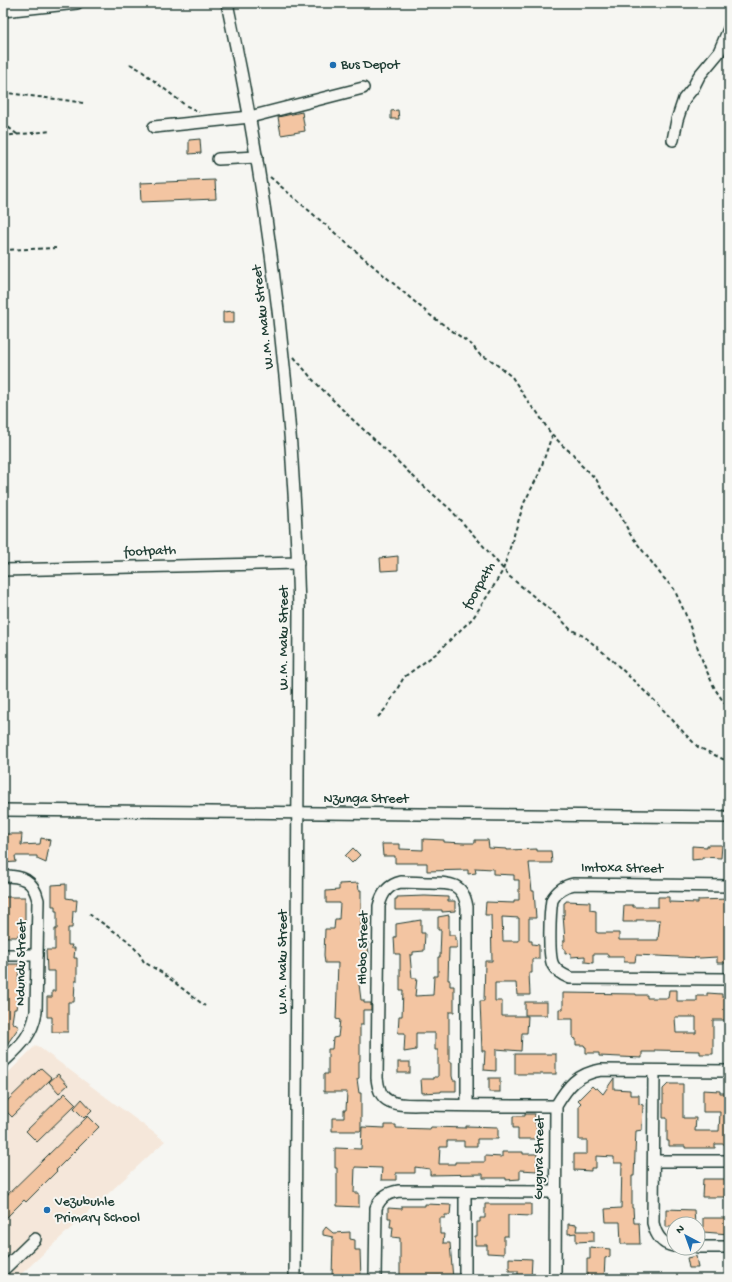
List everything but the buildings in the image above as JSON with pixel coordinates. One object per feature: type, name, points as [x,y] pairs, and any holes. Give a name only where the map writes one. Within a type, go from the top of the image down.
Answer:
[{"type":"street","points":[[3,11],[77,3]]},
{"type":"street","name":"W.M. Maku Street","points":[[227,3],[250,116],[267,220],[283,344],[290,417],[298,563],[299,624],[295,1279]]},
{"type":"street","points":[[673,140],[677,120],[684,99],[693,88],[699,76],[719,52],[729,29]]},
{"type":"street","points":[[154,127],[250,116],[363,88]]},
{"type":"street","points":[[218,159],[257,162]]},
{"type":"street","name":"footpath","points":[[3,570],[298,563]]},
{"type":"street","name":"Nzunga Street","points":[[3,810],[729,817]]},
{"type":"street","name":"Ndundu Street","points":[[3,876],[23,878],[30,883],[38,900],[36,1012],[34,1024],[27,1038],[3,1062]]},
{"type":"street","name":"Hlobo Street","points":[[467,1105],[466,901],[460,889],[449,884],[401,882],[394,884],[384,892],[380,899],[379,906],[377,1078],[380,1091],[387,1100],[400,1104],[467,1105],[556,1106]]},
{"type":"street","name":"Imtoxa Street","points":[[729,886],[574,884],[566,886],[556,894],[552,900],[550,953],[553,965],[564,975],[570,978],[729,979]]},
{"type":"street","points":[[3,954],[37,955]]},
{"type":"street","name":"Gugura Street","points":[[555,1279],[556,1106],[565,1090],[591,1072],[615,1070],[729,1071]]},
{"type":"street","points":[[654,1071],[654,1223],[655,1230],[663,1242],[666,1243]]},
{"type":"street","points":[[654,1161],[729,1161]]},
{"type":"street","points":[[375,1279],[376,1208],[384,1195],[400,1191],[555,1192]]},
{"type":"street","points":[[465,1192],[465,1279]]},
{"type":"street","points":[[3,1270],[35,1239]]},
{"type":"street","points":[[706,1247],[729,1247]]},
{"type":"path","points":[[130,64],[139,69],[185,105],[198,111],[212,121]]},
{"type":"path","points":[[3,92],[39,98],[57,98],[83,104]]},
{"type":"path","points":[[3,123],[18,134]]},
{"type":"path","points":[[3,136],[51,131]]},
{"type":"path","points":[[257,162],[430,315],[472,345],[480,355],[491,360],[504,370],[516,384],[531,406],[535,409],[552,435],[573,454],[581,466],[596,479],[606,496],[621,516],[630,534],[662,576],[674,589],[685,613],[706,671],[715,689],[723,701],[729,706]]},
{"type":"path","points":[[3,250],[56,248]]},
{"type":"path","points":[[283,344],[313,380],[352,419],[446,506],[510,577],[559,617],[570,629],[585,638],[611,659],[658,704],[686,736],[698,747],[729,762]]},
{"type":"path","name":"foorpath","points":[[378,717],[387,707],[404,677],[437,653],[474,618],[492,589],[503,570],[524,503],[539,474],[552,435]]},
{"type":"path","points":[[90,914],[127,940],[139,953],[144,962],[161,972],[206,1006]]},
{"type":"shaded area","name":"Vezubuhle Primary School","points":[[36,1045],[165,1141],[16,1279],[3,1279],[3,1078]]},
{"type":"place","name":"Bus Depot","points":[[333,65]]},
{"type":"place","name":"Vezubuhle Primary School","points":[[47,1210]]}]
